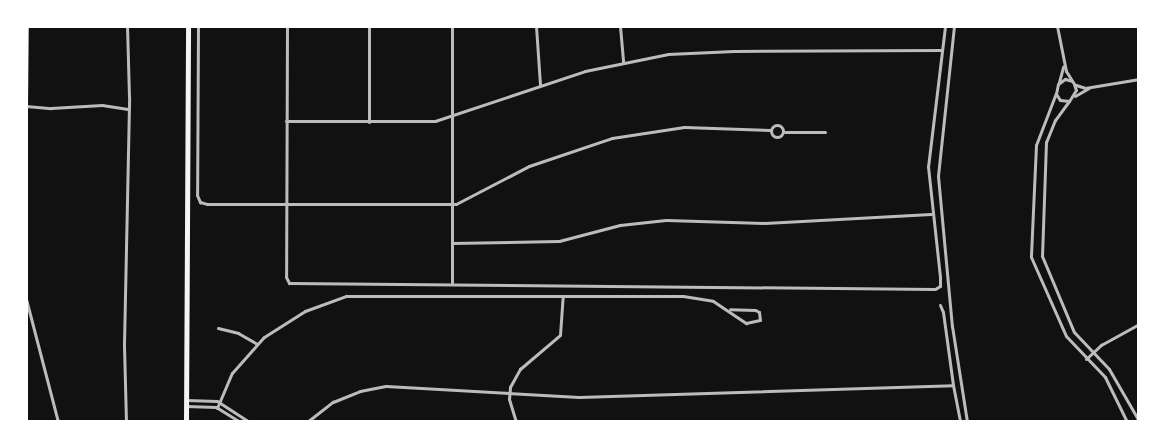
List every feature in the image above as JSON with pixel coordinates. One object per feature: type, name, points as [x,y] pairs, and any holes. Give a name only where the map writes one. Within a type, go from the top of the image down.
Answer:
[{"type":"main road","points":[[186,422],[188,26]]},
{"type":"street","points":[[27,26],[26,107],[56,108],[102,105],[128,109]]},
{"type":"street","points":[[126,422],[124,344],[128,109],[127,26]]},
{"type":"street","points":[[198,26],[197,195],[200,202],[207,204],[451,205],[529,166],[612,138],[684,127],[770,130],[779,126],[785,132]]},
{"type":"street","points":[[287,26],[286,277],[289,283],[925,288],[940,286],[931,214],[929,161],[945,26]]},
{"type":"street","points":[[369,122],[370,26]]},
{"type":"street","points":[[452,26],[454,116],[451,205],[452,284]]},
{"type":"street","points":[[536,26],[540,85]]},
{"type":"street","points":[[620,26],[623,62]]},
{"type":"street","points":[[954,26],[938,169],[952,326],[967,422]]},
{"type":"street","points":[[1056,26],[1064,64],[1073,83],[1071,99]]},
{"type":"street","points":[[286,121],[428,122],[454,116],[540,85],[623,62],[668,54],[714,51],[942,50]]},
{"type":"street","points":[[1064,64],[1056,93],[1040,130],[1034,158],[1035,210],[1030,254],[1066,336],[1105,377],[1127,422]]},
{"type":"street","points":[[1058,84],[1065,79],[1085,88],[1139,79]]},
{"type":"street","points":[[1094,86],[1071,99],[1055,120],[1046,142],[1041,252],[1074,332],[1112,373],[1139,421]]},
{"type":"street","points":[[1056,93],[1060,100],[1071,99]]},
{"type":"street","points":[[770,130],[777,137],[785,132],[824,132]]},
{"type":"street","points":[[452,243],[559,241],[620,225],[666,220],[765,223],[931,214]]},
{"type":"street","points":[[1040,275],[1048,270]]},
{"type":"street","points":[[217,408],[232,373],[257,344],[296,315],[346,296],[698,297],[730,310],[755,310],[759,312],[760,320],[753,324],[742,322],[730,310]]},
{"type":"street","points":[[516,422],[508,393],[520,369],[560,334],[563,296]]},
{"type":"street","points":[[26,299],[58,422]]},
{"type":"street","points":[[940,305],[943,312],[960,422]]},
{"type":"street","points":[[1086,359],[1092,352],[1139,324]]},
{"type":"street","points":[[218,328],[238,333],[257,344]]},
{"type":"street","points":[[307,422],[333,402],[378,386],[579,397],[953,385]]},
{"type":"street","points":[[186,400],[220,403],[249,422]]},
{"type":"street","points":[[186,406],[217,408],[240,422]]}]
